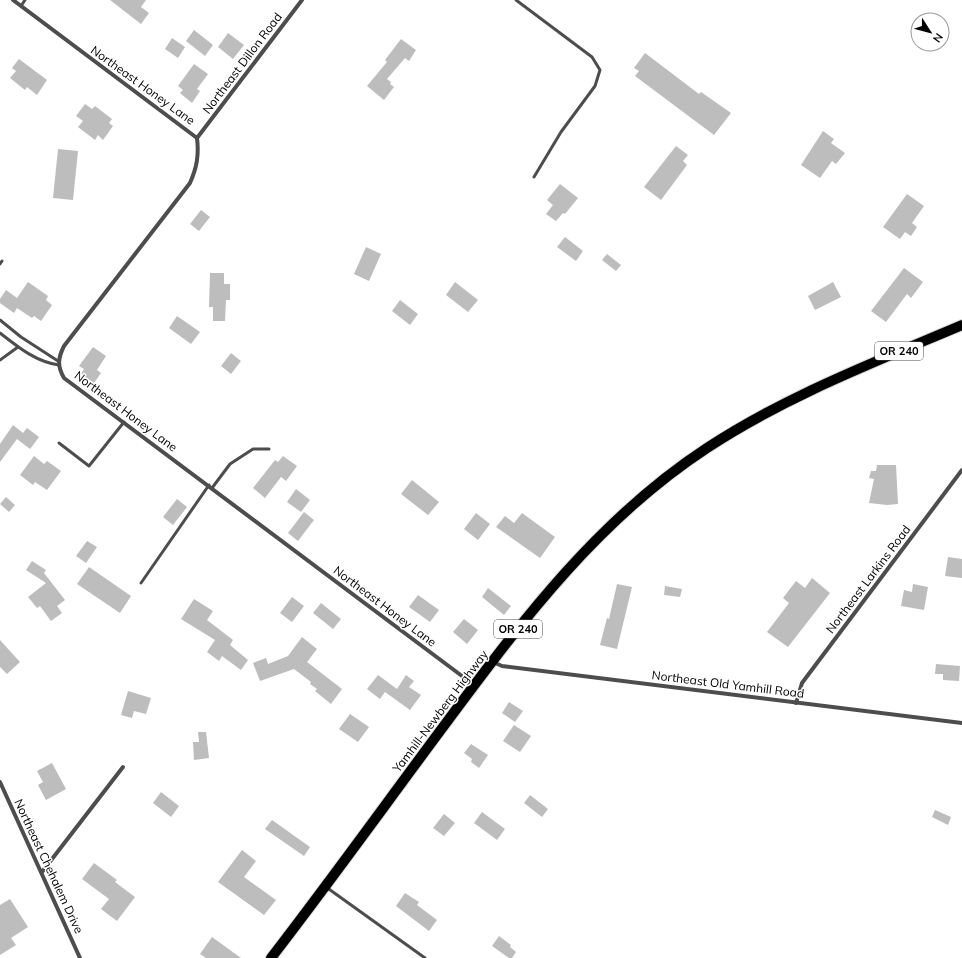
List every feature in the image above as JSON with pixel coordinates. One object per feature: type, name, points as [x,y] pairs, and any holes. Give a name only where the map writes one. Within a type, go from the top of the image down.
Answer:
[{"type":"main road","name":"Yamhill-Newberg Highway","points":[[271,958],[543,596],[608,527],[639,499],[705,449],[789,400],[962,325]]},
{"type":"street","name":"Northeast Honey Lane","points":[[13,0],[197,138],[199,155],[196,169],[190,183],[64,346],[58,357],[64,378],[211,486],[474,686]]},
{"type":"street","name":"Northeast Dillon Road","points":[[197,138],[302,0]]},
{"type":"street","name":"Northeast Larkins Road","points":[[796,703],[802,683],[962,470]]},
{"type":"street","name":"Northeast Old Yamhill Road","points":[[492,662],[502,666],[962,723]]},
{"type":"street","points":[[42,872],[123,767]]},
{"type":"street","name":"Northeast Chehalem Drive","points":[[0,782],[80,958]]},
{"type":"lane","points":[[21,6],[25,0]]},
{"type":"lane","points":[[516,0],[592,57],[600,70],[595,86],[561,132],[534,177]]},
{"type":"lane","points":[[0,320],[28,342],[59,363]]},
{"type":"lane","points":[[0,333],[18,347],[38,359],[48,364],[59,363]]},
{"type":"lane","points":[[0,360],[18,347]]},
{"type":"lane","points":[[59,444],[89,466],[124,422]]},
{"type":"lane","points":[[141,583],[211,486],[230,464],[253,449],[269,449]]},
{"type":"lane","points":[[325,886],[425,958]]},
{"type":"building","points":[[110,0],[146,0],[141,7],[149,13],[141,24]]},
{"type":"building","points":[[194,30],[213,45],[205,56],[186,41]]},
{"type":"building","points":[[228,33],[244,45],[233,59],[218,47]]},
{"type":"building","points":[[172,38],[185,47],[178,58],[165,49]]},
{"type":"building","points":[[401,39],[416,50],[409,61],[405,58],[387,79],[394,87],[384,100],[367,86],[387,62],[385,60]]},
{"type":"building","points":[[645,53],[699,94],[701,92],[731,113],[714,135],[635,76],[639,71],[634,68]]},
{"type":"building","points":[[19,59],[47,80],[37,95],[27,87],[25,90],[10,78],[16,71],[12,68]]},
{"type":"building","points":[[194,64],[208,74],[197,89],[200,91],[192,103],[180,93],[183,90],[178,86]]},
{"type":"building","points":[[85,104],[92,109],[95,106],[112,119],[109,123],[113,126],[103,140],[98,135],[95,140],[78,127],[83,121],[76,116]]},
{"type":"building","points":[[823,131],[834,139],[831,143],[845,153],[836,164],[832,161],[820,178],[801,165]]},
{"type":"building","points":[[676,146],[688,155],[683,161],[687,165],[661,200],[644,187]]},
{"type":"building","points":[[58,149],[78,151],[73,200],[53,198]]},
{"type":"building","points":[[560,184],[578,198],[565,214],[563,213],[556,221],[546,214],[553,205],[547,200]]},
{"type":"building","points":[[907,194],[924,206],[912,223],[917,227],[911,236],[905,232],[900,239],[883,227]]},
{"type":"building","points":[[201,210],[210,217],[199,231],[190,224]]},
{"type":"building","points":[[565,237],[583,251],[576,261],[557,247]]},
{"type":"building","points":[[366,247],[381,254],[369,281],[354,274]]},
{"type":"building","points":[[607,254],[621,265],[616,271],[602,260]]},
{"type":"building","points":[[904,268],[923,282],[911,298],[907,294],[886,322],[871,311]]},
{"type":"building","points":[[210,273],[224,273],[224,284],[230,284],[230,300],[226,300],[225,321],[213,321],[213,307],[209,307]]},
{"type":"building","points":[[28,282],[48,296],[46,300],[52,305],[41,321],[34,316],[32,318],[17,308],[14,313],[0,303],[0,299],[6,290],[17,298]]},
{"type":"building","points":[[455,282],[478,300],[468,312],[446,295]]},
{"type":"building","points":[[833,282],[841,297],[815,310],[808,296]]},
{"type":"building","points":[[400,300],[418,314],[410,325],[392,311]]},
{"type":"building","points":[[177,316],[200,332],[191,344],[169,328]]},
{"type":"building","points":[[93,347],[106,356],[97,370],[101,373],[94,383],[81,374],[84,369],[79,366]]},
{"type":"building","points":[[231,353],[241,361],[231,374],[221,366]]},
{"type":"building","points":[[13,425],[23,433],[27,428],[39,437],[30,449],[17,439],[0,462],[0,444]]},
{"type":"building","points":[[34,456],[44,464],[47,461],[61,471],[47,490],[35,482],[33,485],[20,475]]},
{"type":"building","points":[[283,456],[297,466],[286,481],[281,477],[265,498],[253,488],[275,460],[278,462]]},
{"type":"building","points":[[877,465],[896,465],[898,504],[887,505],[869,503],[874,479],[869,478],[871,471],[876,471]]},
{"type":"building","points":[[412,480],[439,502],[428,515],[401,494]]},
{"type":"building","points":[[296,489],[310,500],[301,512],[287,502]]},
{"type":"building","points":[[6,497],[15,505],[9,512],[0,504]]},
{"type":"building","points":[[177,499],[187,507],[173,525],[163,517]]},
{"type":"building","points":[[304,512],[314,520],[298,541],[288,533]]},
{"type":"building","points":[[476,513],[490,524],[478,540],[464,529]]},
{"type":"building","points":[[522,513],[555,537],[540,558],[496,527],[505,516],[514,523]]},
{"type":"building","points":[[87,541],[97,547],[86,563],[76,556]]},
{"type":"building","points":[[948,557],[962,559],[962,578],[945,576]]},
{"type":"building","points":[[32,561],[46,570],[44,573],[65,600],[57,606],[62,613],[51,621],[40,606],[37,608],[28,597],[46,583],[26,570]]},
{"type":"building","points":[[89,567],[131,596],[120,613],[77,584]]},
{"type":"building","points":[[812,578],[830,593],[788,647],[767,632],[789,603],[783,598],[796,581],[805,588]]},
{"type":"building","points":[[617,584],[632,587],[617,649],[600,645],[607,618],[609,619]]},
{"type":"building","points":[[913,584],[928,587],[924,610],[901,606],[904,590],[912,592]]},
{"type":"building","points":[[665,586],[682,589],[680,597],[664,595]]},
{"type":"building","points":[[488,588],[511,606],[504,615],[482,597]]},
{"type":"building","points":[[418,595],[439,610],[430,622],[409,607]]},
{"type":"building","points":[[292,597],[304,606],[292,622],[280,613]]},
{"type":"building","points":[[194,599],[213,611],[207,620],[233,640],[230,645],[248,660],[241,670],[222,656],[219,661],[207,652],[215,640],[181,619]]},
{"type":"building","points":[[321,603],[341,619],[333,629],[313,613]]},
{"type":"building","points":[[464,619],[478,630],[467,644],[453,632]]},
{"type":"building","points":[[302,637],[317,649],[307,662],[342,689],[331,704],[315,691],[317,689],[310,684],[311,682],[294,669],[260,681],[253,663],[266,658],[268,664],[288,656]]},
{"type":"building","points":[[0,640],[20,662],[7,674],[0,667]]},
{"type":"building","points":[[936,664],[960,666],[959,681],[943,680],[943,674],[935,674]]},
{"type":"building","points":[[378,675],[397,689],[406,675],[414,681],[409,687],[421,695],[410,710],[385,692],[380,699],[367,689]]},
{"type":"building","points":[[128,691],[151,698],[146,714],[134,711],[132,718],[121,715]]},
{"type":"building","points":[[509,702],[523,711],[515,722],[502,713]]},
{"type":"building","points":[[350,714],[369,727],[358,742],[339,729]]},
{"type":"building","points":[[514,725],[531,736],[520,752],[503,741]]},
{"type":"building","points":[[198,732],[206,732],[209,758],[194,760],[193,742],[199,742]]},
{"type":"building","points":[[471,744],[488,755],[479,768],[471,762],[472,759],[464,753]]},
{"type":"building","points":[[52,763],[66,789],[46,800],[38,785],[43,782],[37,771]]},
{"type":"building","points":[[161,792],[179,806],[171,817],[153,803]]},
{"type":"building","points":[[530,795],[548,809],[542,817],[524,803]]},
{"type":"building","points":[[935,810],[951,817],[948,825],[932,817]]},
{"type":"building","points":[[482,812],[505,829],[497,840],[474,823]]},
{"type":"building","points":[[444,814],[455,823],[444,836],[433,828]]},
{"type":"building","points":[[272,820],[310,847],[304,856],[265,829]]},
{"type":"building","points":[[242,850],[256,861],[244,877],[276,900],[264,915],[218,882]]},
{"type":"building","points":[[94,863],[117,880],[115,882],[135,897],[117,921],[101,909],[109,899],[82,879]]},
{"type":"building","points":[[405,893],[419,902],[417,905],[437,920],[429,931],[396,906]]},
{"type":"building","points":[[10,899],[28,927],[11,938],[16,945],[0,955],[0,905]]},
{"type":"building","points":[[499,936],[511,945],[510,947],[516,952],[512,958],[509,958],[492,946]]},
{"type":"building","points":[[212,937],[241,958],[206,958],[200,954]]}]
